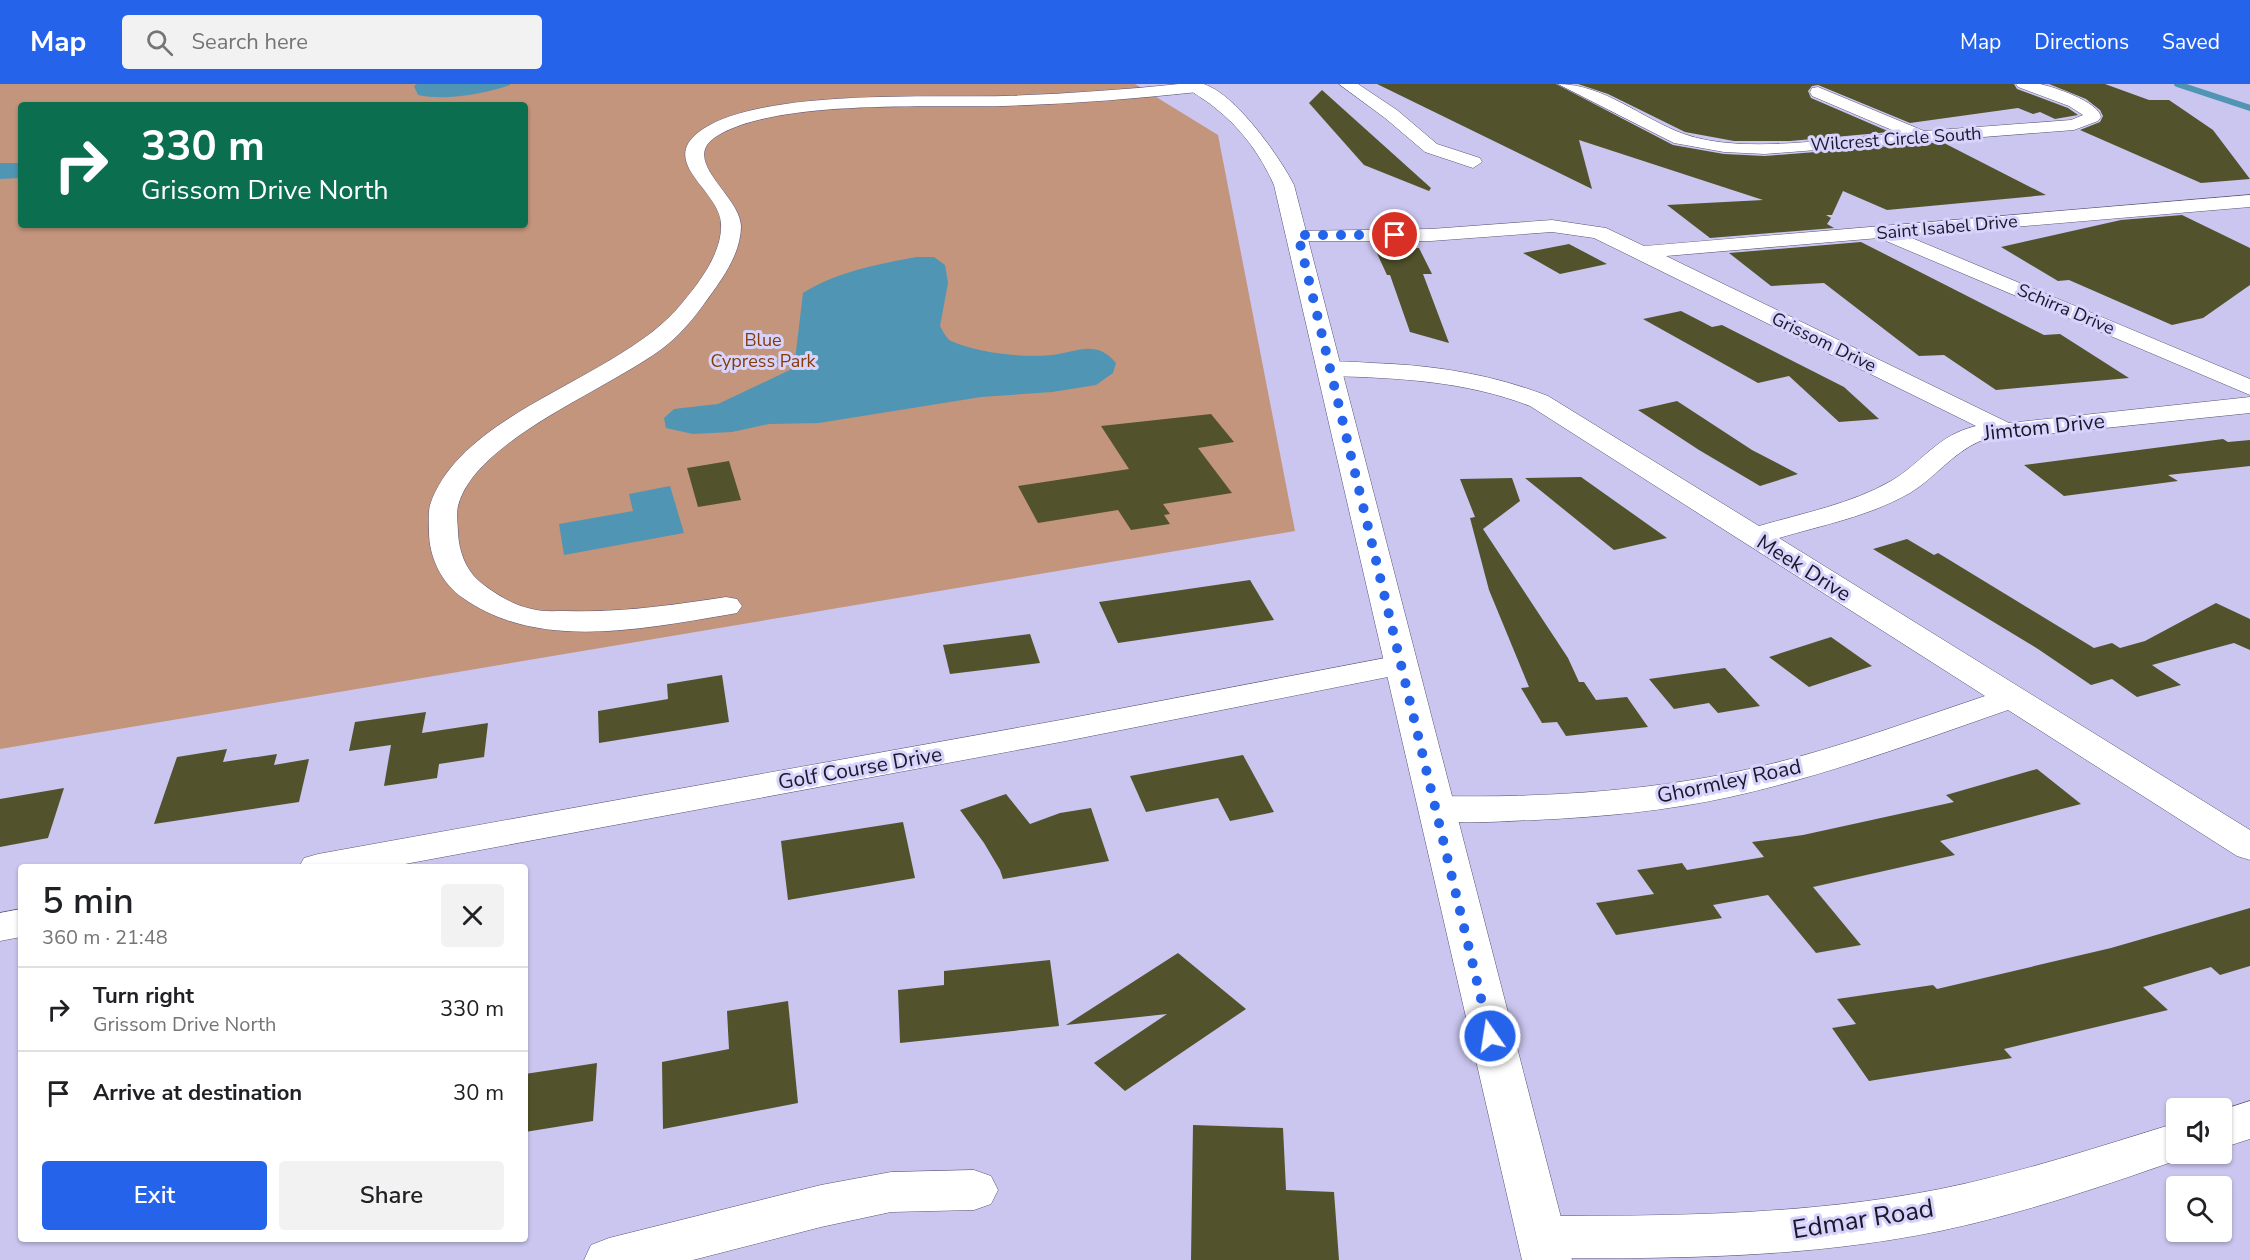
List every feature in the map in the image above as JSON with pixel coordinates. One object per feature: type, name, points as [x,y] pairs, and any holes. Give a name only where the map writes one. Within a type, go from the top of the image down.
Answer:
[{"type":"street","points":[[1347,84],[1391,114],[1431,148],[1473,162]]},
{"type":"street","name":"Wilcrest Circle South","points":[[1566,84],[1655,129],[1680,140],[1704,145],[1765,148],[2074,125],[2092,117],[2092,113],[2081,105],[2024,84]]},
{"type":"street","points":[[726,606],[612,622],[527,618],[488,601],[460,582],[441,533],[449,490],[458,476],[491,445],[527,419],[634,358],[664,337],[680,322],[710,279],[728,243],[731,223],[722,200],[698,169],[693,150],[697,142],[721,127],[741,121],[818,108],[1096,97],[1203,85],[1259,141],[1276,167],[1284,185],[1298,235],[1351,463],[1372,540],[1391,631],[1544,1248]]},
{"type":"street","points":[[1818,92],[1922,136]]},
{"type":"street","name":"Saint Isabel Drive","points":[[1644,252],[2250,201]]},
{"type":"street","points":[[2200,206],[2240,222]]},
{"type":"street","name":"Grissom Drive","points":[[1298,235],[1431,235],[1564,226],[1599,232],[2004,430]]},
{"type":"street","name":"Schirra Drive","points":[[1881,232],[2250,388]]},
{"type":"street","name":"Meek Drive","points":[[1330,369],[1437,374],[1521,393],[1556,411],[2250,848]]},
{"type":"street","name":"Jimtom Drive","points":[[1755,537],[1865,504],[1902,486],[1935,457],[1958,441],[1975,434],[2250,405]]},
{"type":"street","name":"Golf Course Drive","points":[[334,864],[1066,730],[1401,665]]},
{"type":"street","name":"Ghormley Road","points":[[1436,808],[1522,808],[1688,793],[1769,776],[2011,698]]},
{"type":"street","points":[[0,927],[18,924]]},
{"type":"street","points":[[2232,1126],[2250,1120]]},
{"type":"street","name":"Edmar Road","points":[[1544,1248],[1752,1234],[1850,1224],[1993,1198],[2166,1145]]},
{"type":"street","points":[[609,1260],[844,1201],[891,1192],[974,1190]]},
{"type":"green space","name":"Blue Cypress Park","points":[[0,84],[1135,84],[1218,135],[1295,531],[0,749]]},
{"type":"water","points":[[417,84],[510,85],[477,94],[429,97],[418,95],[414,86]]},
{"type":"water","points":[[0,163],[18,163],[18,178],[0,179]]},
{"type":"water","points":[[917,257],[934,257],[945,265],[948,283],[940,326],[951,341],[974,349],[1015,355],[1041,356],[1094,349],[1109,356],[1116,363],[1113,373],[1096,385],[1052,392],[981,397],[819,423],[769,424],[732,432],[693,434],[666,428],[664,418],[674,409],[718,404],[794,368],[803,293],[843,274]]},
{"type":"water","points":[[670,486],[684,533],[564,555],[559,524],[633,511],[629,494]]},
{"type":"building","points":[[1377,84],[1556,84],[1673,145],[1724,154],[1765,156],[1942,142],[2046,195],[1887,210],[1843,191],[1832,215],[1826,215],[1831,218],[1827,224],[1834,228],[1710,238],[1667,205],[1763,200],[1579,140],[1592,189]]},
{"type":"building","points":[[1578,84],[2014,84],[2017,89],[2068,108],[2078,115],[2055,119],[2040,112],[2033,114],[2018,108],[1910,123],[1818,85],[1812,86],[1808,91],[1811,98],[1890,132],[1790,141],[1734,141],[1685,132],[1608,94]]},
{"type":"building","points":[[2049,84],[2105,84],[2149,100],[2169,100],[2213,130],[2250,179],[2201,183],[2080,130],[2100,122],[2103,116],[2100,110],[2086,99]]},
{"type":"building","points":[[1322,90],[1431,188],[1429,191],[1364,165],[1309,103]]},
{"type":"building","points":[[2182,215],[2250,248],[2250,285],[2203,318],[2172,325],[2069,280],[2058,281],[2001,247],[2121,220]]},
{"type":"building","points":[[1861,242],[2044,335],[2060,334],[2129,378],[1996,390],[1944,355],[1919,356],[1824,283],[1771,286],[1729,253]]},
{"type":"building","points":[[1569,244],[1607,264],[1560,274],[1523,253]]},
{"type":"building","points":[[1419,248],[1432,274],[1423,274],[1449,343],[1410,332],[1390,275],[1387,275],[1375,249]]},
{"type":"building","points":[[1681,311],[1712,327],[1722,325],[1844,387],[1879,419],[1839,422],[1789,376],[1758,383],[1643,319]]},
{"type":"building","points":[[1677,401],[1752,450],[1798,474],[1760,486],[1638,410]]},
{"type":"building","points":[[1211,414],[1234,442],[1198,448],[1232,493],[1163,504],[1170,514],[1164,515],[1170,524],[1131,530],[1118,510],[1038,523],[1018,486],[1129,469],[1101,426]]},
{"type":"building","points":[[2223,439],[2228,442],[2250,440],[2250,466],[2168,475],[2178,481],[2064,496],[2024,465]]},
{"type":"building","points":[[729,461],[741,500],[698,507],[687,468]]},
{"type":"building","points":[[1581,477],[1667,538],[1614,550],[1525,478]]},
{"type":"building","points":[[1512,478],[1520,501],[1483,529],[1568,658],[1579,682],[1584,682],[1596,700],[1627,697],[1648,727],[1566,736],[1557,722],[1542,723],[1521,688],[1529,687],[1489,590],[1470,518],[1475,517],[1460,479]]},
{"type":"building","points":[[1907,539],[1934,555],[1938,553],[2094,648],[2112,643],[2120,648],[2145,641],[2216,603],[2250,619],[2250,650],[2234,643],[2152,665],[2181,685],[2137,697],[2112,679],[2091,685],[2038,649],[1873,549]]},
{"type":"building","points":[[1250,580],[1274,620],[1118,643],[1099,602]]},
{"type":"building","points":[[1030,634],[1040,663],[950,674],[943,645]]},
{"type":"building","points":[[1831,637],[1872,666],[1809,687],[1769,657]]},
{"type":"building","points":[[1725,668],[1760,706],[1718,713],[1709,703],[1674,709],[1649,679]]},
{"type":"building","points":[[722,675],[729,722],[599,743],[598,711],[668,699],[667,684]]},
{"type":"building","points":[[426,712],[422,733],[488,723],[484,757],[439,764],[437,778],[384,786],[391,745],[349,751],[355,722]]},
{"type":"building","points":[[227,749],[223,762],[277,754],[274,765],[309,759],[299,802],[154,824],[177,757]]},
{"type":"building","points":[[1243,755],[1274,812],[1230,821],[1218,798],[1146,812],[1130,776]]},
{"type":"building","points":[[2037,769],[2081,804],[1940,841],[1955,855],[1813,887],[1861,945],[1816,953],[1768,895],[1713,905],[1722,918],[1616,935],[1596,903],[1654,894],[1637,870],[1682,863],[1687,870],[1764,857],[1752,842],[1803,835],[1954,802],[1946,795]]},
{"type":"building","points":[[64,788],[48,838],[0,847],[0,799]]},
{"type":"building","points":[[1006,794],[1030,824],[1060,813],[1091,808],[1109,861],[1003,879],[984,843],[960,810]]},
{"type":"building","points":[[903,822],[915,878],[788,900],[781,841]]},
{"type":"building","points":[[2250,908],[2250,966],[2220,975],[2211,967],[2143,987],[2168,1010],[2004,1049],[2012,1058],[1869,1081],[1832,1028],[1856,1024],[1837,999],[1933,985],[1937,989],[2111,948]]},
{"type":"building","points":[[1178,953],[1246,1009],[1125,1091],[1094,1063],[1167,1014],[1066,1025]]},
{"type":"building","points":[[1050,960],[1059,1026],[900,1043],[898,990],[944,985],[944,971]]},
{"type":"building","points":[[788,1001],[798,1103],[663,1129],[662,1062],[729,1049],[727,1011]]},
{"type":"building","points":[[597,1063],[593,1121],[528,1132],[528,1074]]},
{"type":"building","points":[[1193,1125],[1283,1128],[1286,1190],[1334,1192],[1339,1260],[1191,1260]]},
{"type":"waterway","points":[[2177,84],[2250,108]]},
{"type":"route","points":[[1395,235],[1298,235],[1351,463],[1372,540],[1391,631],[1490,1036]]}]
